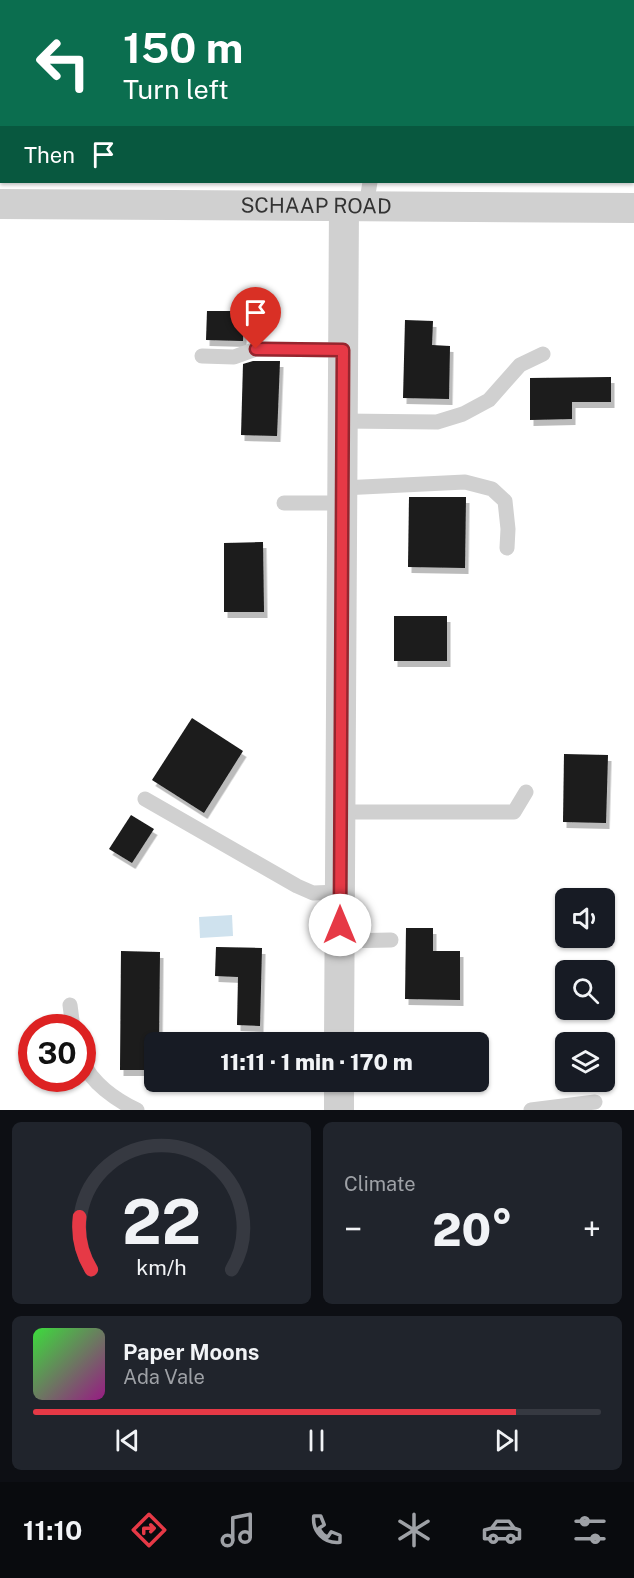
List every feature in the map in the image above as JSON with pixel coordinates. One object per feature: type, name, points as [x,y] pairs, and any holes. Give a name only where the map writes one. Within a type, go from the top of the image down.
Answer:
[{"type":"street","name":"SCHAAP ROAD","points":[[0,204],[360,198],[634,208]]},
{"type":"street","points":[[339,1032],[343,350],[360,198]]},
{"type":"street","points":[[339,1092],[339,1110]]},
{"type":"lane","points":[[202,356],[234,357],[256,349],[343,350]]},
{"type":"lane","points":[[343,421],[437,422],[463,414],[489,400],[520,365],[543,354]]},
{"type":"lane","points":[[284,503],[465,482],[492,489],[505,501],[508,529],[507,548]]},
{"type":"lane","points":[[340,812],[514,812],[526,792]]},
{"type":"lane","points":[[145,799],[297,886],[313,893],[340,892]]},
{"type":"lane","points":[[340,941],[391,940]]},
{"type":"lane","points":[[70,1005],[71,1014]]},
{"type":"lane","points":[[96,1079],[123,1103],[137,1110]]},
{"type":"lane","points":[[531,1110],[595,1102]]},
{"type":"water","points":[[232,915],[233,936],[200,938],[199,917]]},
{"type":"building","points":[[207,311],[244,311],[243,341],[206,340]]},
{"type":"building","points":[[405,320],[433,321],[432,345],[450,346],[449,399],[403,398]]},
{"type":"building","points":[[253,361],[280,361],[277,436],[241,435],[243,364]]},
{"type":"building","points":[[611,377],[611,402],[572,402],[572,419],[530,420],[530,378]]},
{"type":"building","points":[[409,497],[466,497],[465,568],[408,567]]},
{"type":"building","points":[[263,542],[264,612],[224,612],[224,543]]},
{"type":"building","points":[[394,616],[447,616],[447,661],[394,661]]},
{"type":"building","points":[[192,718],[243,751],[204,813],[152,780]]},
{"type":"building","points":[[564,754],[608,755],[606,823],[563,822]]},
{"type":"building","points":[[131,815],[154,829],[132,863],[109,849]]},
{"type":"building","points":[[406,928],[433,928],[433,951],[460,951],[460,1000],[405,999]]},
{"type":"building","points":[[216,947],[262,948],[260,1026],[237,1025],[238,977],[215,976]]},
{"type":"building","points":[[121,951],[160,952],[159,1032],[144,1032],[144,1070],[120,1070]]},
{"type":"route","points":[[256,349],[343,350],[340,925]]}]
